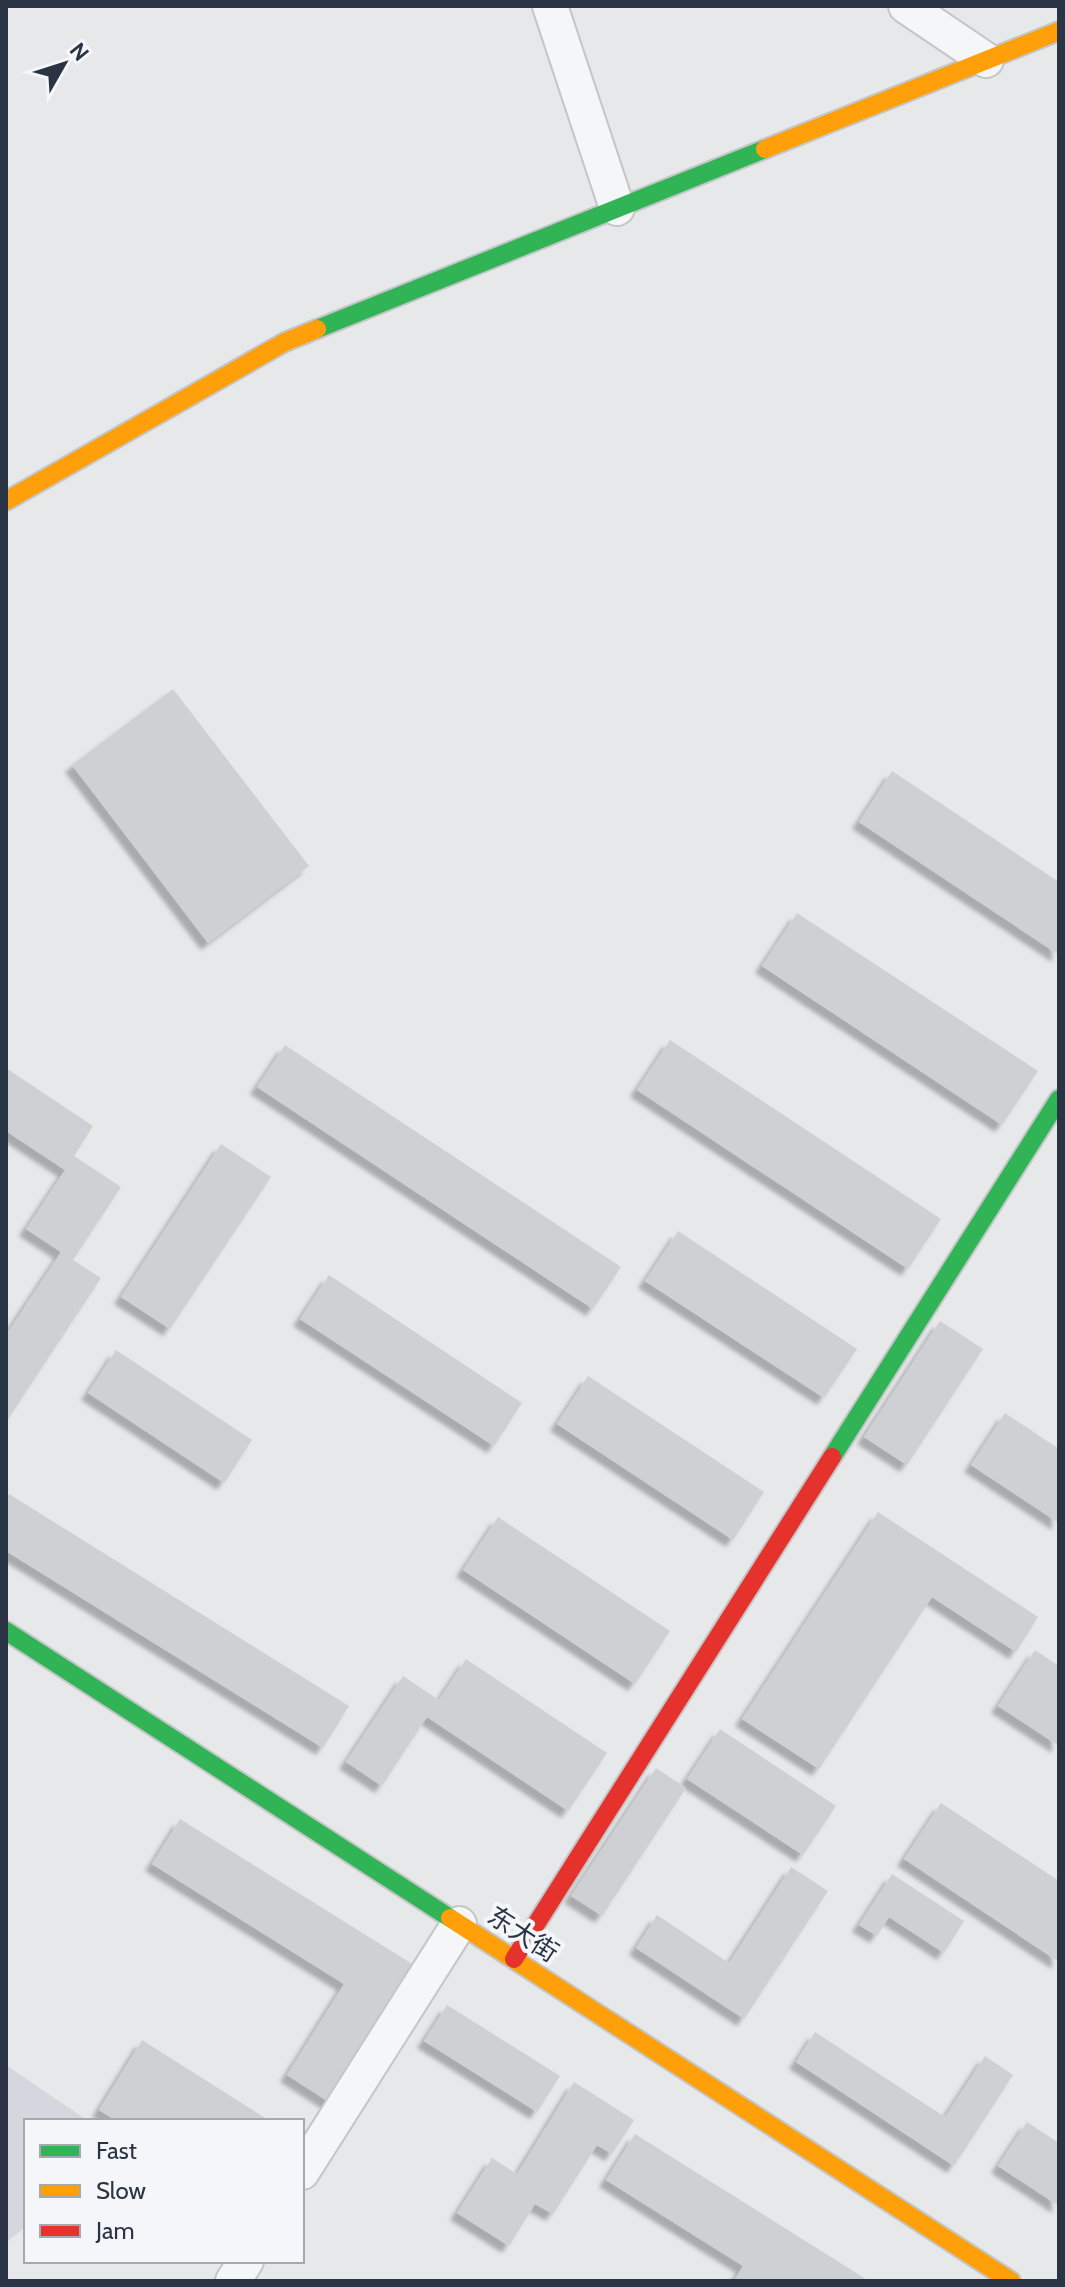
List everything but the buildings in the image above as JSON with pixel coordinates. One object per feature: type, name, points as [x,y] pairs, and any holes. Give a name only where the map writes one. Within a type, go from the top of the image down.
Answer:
[{"type":"street","points":[[550,6],[617,208]]},
{"type":"street","points":[[906,6],[986,60]]},
{"type":"street","points":[[6,501],[285,342],[1059,31]]},
{"type":"street","points":[[514,1959],[1059,1099]]},
{"type":"street","name":"东大街","points":[[6,1631],[1011,2281]]},
{"type":"street","points":[[304,2169],[459,1924]]},
{"type":"street","points":[[233,2281],[245,2263]]},
{"type":"shaded area","points":[[6,2065],[85,2119],[24,2119],[24,2228],[6,2243]]},
{"type":"traffic: fast","points":[[317,329],[765,149]]},
{"type":"traffic: fast","points":[[832,1457],[1059,1099]]},
{"type":"traffic: fast","points":[[6,1631],[450,1918]]},
{"type":"traffic: slow","points":[[765,149],[1059,31]]},
{"type":"traffic: slow","points":[[6,501],[285,342],[317,329]]},
{"type":"traffic: slow","points":[[450,1918],[1011,2281]]},
{"type":"traffic: jam","points":[[514,1959],[832,1457]]}]
